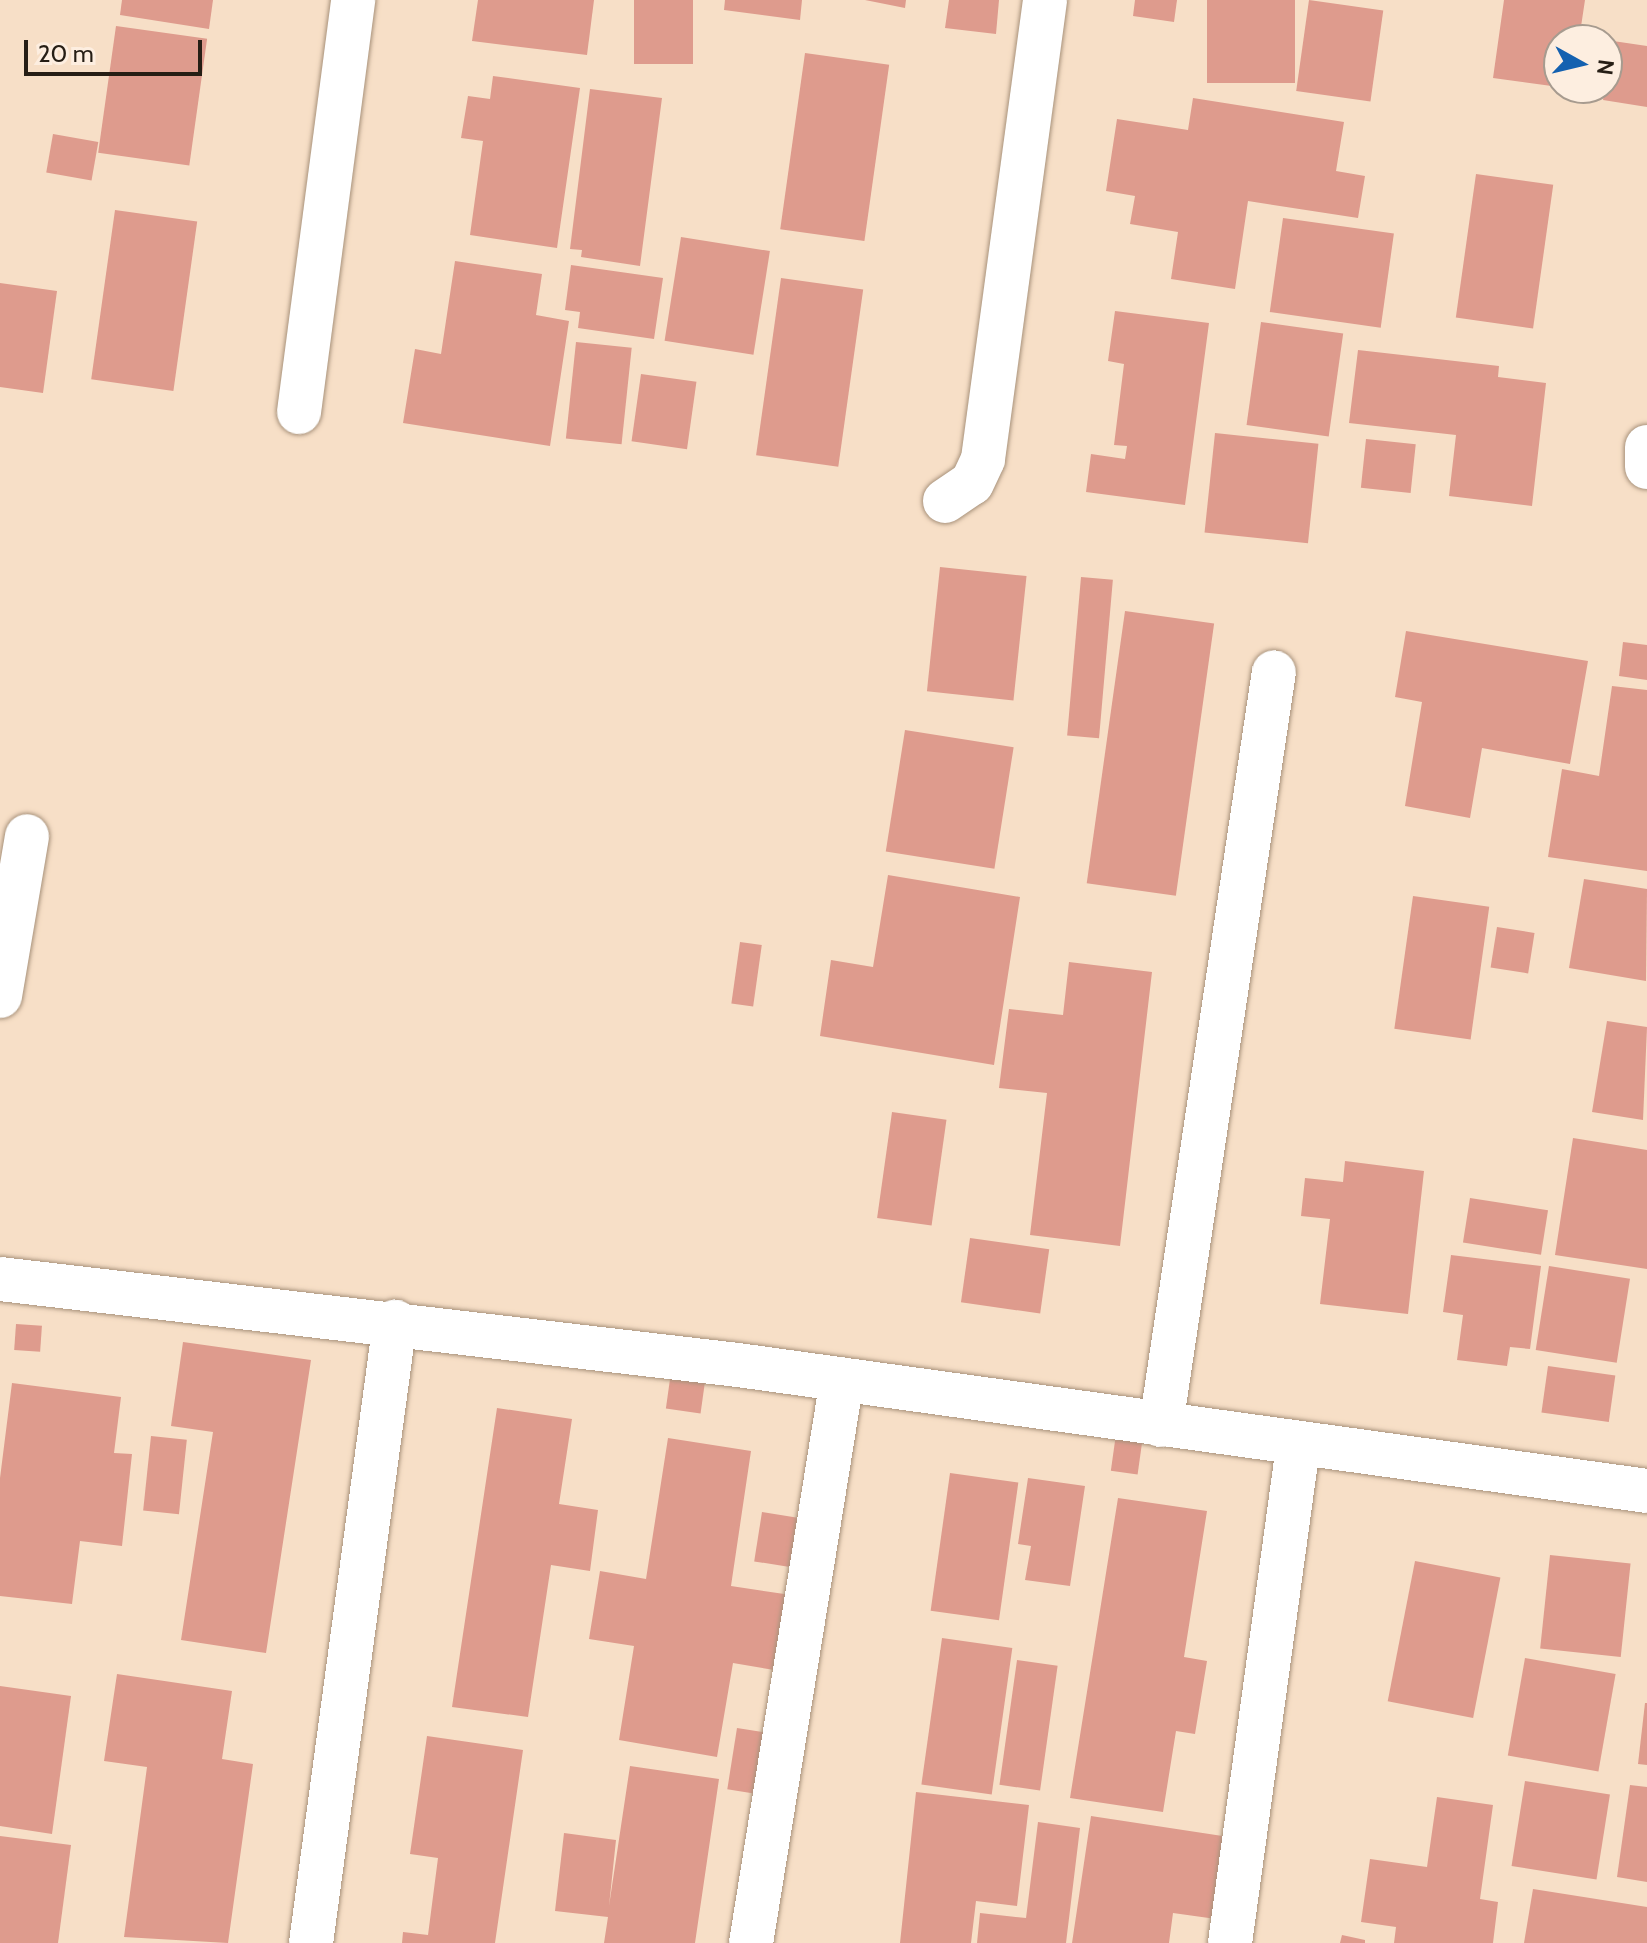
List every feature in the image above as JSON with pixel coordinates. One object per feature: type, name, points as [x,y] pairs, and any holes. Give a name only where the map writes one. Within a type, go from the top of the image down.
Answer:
[{"type":"street","points":[[299,412],[353,0]]},
{"type":"street","points":[[945,501],[972,483],[983,459],[1045,0]]},
{"type":"street","points":[[1647,447],[1647,467]]},
{"type":"street","points":[[1161,1425],[1274,672]]},
{"type":"street","points":[[0,996],[27,836]]},
{"type":"street","points":[[0,1279],[395,1322],[842,1379],[1298,1448],[1647,1491]]},
{"type":"street","points":[[311,1943],[395,1322]]},
{"type":"street","points":[[751,1943],[842,1379]]},
{"type":"street","points":[[1230,1943],[1298,1448]]},
{"type":"building","points":[[122,0],[213,0],[209,29],[120,15]]},
{"type":"building","points":[[478,0],[594,0],[587,55],[472,41]]},
{"type":"building","points":[[634,0],[693,0],[693,64],[634,64]]},
{"type":"building","points":[[725,0],[802,0],[800,20],[724,10]]},
{"type":"building","points":[[865,0],[906,0],[905,8]]},
{"type":"building","points":[[949,0],[999,0],[996,34],[945,28]]},
{"type":"building","points":[[1135,0],[1177,0],[1174,22],[1133,16]]},
{"type":"building","points":[[1207,0],[1295,0],[1295,83],[1207,83]]},
{"type":"building","points":[[1309,0],[1383,10],[1370,102],[1296,91]]},
{"type":"building","points":[[1504,0],[1585,0],[1581,24],[1543,24],[1543,85],[1493,78]]},
{"type":"building","points":[[116,26],[207,39],[189,166],[98,153]]},
{"type":"building","points":[[1623,42],[1647,46],[1647,107],[1623,103]]},
{"type":"building","points":[[805,53],[889,65],[864,241],[780,229]]},
{"type":"building","points":[[493,76],[580,88],[557,248],[470,235],[483,141],[461,138],[468,96],[490,99]]},
{"type":"building","points":[[590,89],[662,98],[640,266],[581,257],[582,250],[570,249]]},
{"type":"building","points":[[1193,98],[1344,122],[1336,171],[1365,176],[1358,218],[1248,201],[1235,289],[1171,279],[1178,232],[1130,224],[1135,196],[1106,191],[1117,119],[1188,130]]},
{"type":"building","points":[[53,134],[98,142],[92,180],[46,172]]},
{"type":"building","points":[[1476,174],[1553,185],[1533,328],[1456,318]]},
{"type":"building","points":[[115,210],[197,222],[173,391],[91,379]]},
{"type":"building","points":[[1283,218],[1394,234],[1381,328],[1270,312]]},
{"type":"building","points":[[681,237],[770,251],[753,355],[665,341]]},
{"type":"building","points":[[455,261],[542,274],[536,315],[569,321],[550,446],[403,423],[415,349],[441,354]]},
{"type":"building","points":[[571,265],[663,278],[654,339],[578,328],[580,312],[565,310]]},
{"type":"building","points":[[781,278],[863,290],[838,467],[756,455]]},
{"type":"building","points":[[0,283],[57,291],[43,393],[0,387]]},
{"type":"building","points":[[1115,311],[1209,323],[1185,505],[1086,492],[1091,454],[1125,459],[1127,446],[1114,445],[1124,364],[1108,361]]},
{"type":"building","points":[[1261,322],[1343,334],[1329,437],[1247,425]]},
{"type":"building","points":[[576,342],[632,348],[622,444],[566,438]]},
{"type":"building","points":[[1358,350],[1499,366],[1498,377],[1546,383],[1532,506],[1449,496],[1456,435],[1349,423]]},
{"type":"building","points":[[641,374],[696,382],[687,449],[632,441]]},
{"type":"building","points":[[1215,433],[1318,444],[1308,543],[1205,532]]},
{"type":"building","points":[[1366,439],[1416,444],[1411,493],[1361,488]]},
{"type":"building","points":[[940,567],[1027,576],[1013,700],[927,691]]},
{"type":"building","points":[[1081,577],[1113,580],[1099,738],[1067,735]]},
{"type":"building","points":[[1125,611],[1214,624],[1176,896],[1087,883]]},
{"type":"building","points":[[1406,631],[1588,661],[1570,764],[1482,748],[1470,818],[1405,806],[1422,702],[1395,697]]},
{"type":"building","points":[[1623,642],[1647,645],[1647,680],[1619,676]]},
{"type":"building","points":[[1612,686],[1647,690],[1647,871],[1548,857],[1562,769],[1599,776]]},
{"type":"building","points":[[905,730],[1014,747],[994,869],[886,851]]},
{"type":"building","points":[[888,875],[1020,897],[994,1065],[820,1036],[831,960],[873,967]]},
{"type":"building","points":[[1584,879],[1647,889],[1646,981],[1569,968]]},
{"type":"building","points":[[1413,896],[1489,907],[1471,1039],[1394,1029]]},
{"type":"building","points":[[1497,927],[1535,933],[1528,973],[1491,967]]},
{"type":"building","points":[[740,942],[762,945],[753,1006],[731,1003]]},
{"type":"building","points":[[1069,962],[1152,972],[1120,1246],[1030,1235],[1047,1093],[999,1088],[1009,1009],[1063,1015]]},
{"type":"building","points":[[1607,1021],[1647,1027],[1643,1120],[1592,1112]]},
{"type":"building","points":[[892,1112],[946,1120],[932,1226],[877,1218]]},
{"type":"building","points":[[1573,1138],[1647,1150],[1647,1269],[1555,1255]]},
{"type":"building","points":[[1345,1161],[1424,1171],[1408,1314],[1320,1304],[1330,1219],[1301,1216],[1305,1178],[1343,1182]]},
{"type":"building","points":[[1470,1198],[1548,1210],[1541,1255],[1463,1242]]},
{"type":"building","points":[[970,1238],[1049,1249],[1040,1314],[961,1302]]},
{"type":"building","points":[[1451,1255],[1541,1266],[1530,1349],[1510,1347],[1507,1366],[1457,1360],[1463,1315],[1443,1312]]},
{"type":"building","points":[[1549,1266],[1630,1279],[1617,1363],[1536,1350]]},
{"type":"building","points":[[16,1324],[42,1326],[40,1352],[14,1350]]},
{"type":"building","points":[[183,1342],[311,1360],[266,1653],[181,1640],[213,1432],[171,1426]]},
{"type":"building","points":[[672,1365],[707,1370],[701,1413],[666,1409]]},
{"type":"building","points":[[1548,1366],[1615,1375],[1609,1422],[1541,1413]]},
{"type":"building","points":[[12,1383],[121,1397],[114,1453],[132,1454],[122,1546],[80,1541],[72,1604],[0,1596],[0,1478]]},
{"type":"building","points":[[497,1408],[572,1419],[559,1504],[598,1510],[590,1571],[551,1565],[528,1717],[452,1707]]},
{"type":"building","points":[[1116,1434],[1143,1438],[1138,1474],[1111,1471]]},
{"type":"building","points":[[151,1436],[187,1440],[179,1514],[143,1511]]},
{"type":"building","points":[[668,1438],[751,1451],[731,1586],[791,1595],[780,1671],[733,1663],[717,1757],[619,1740],[634,1646],[589,1639],[600,1571],[646,1579]]},
{"type":"building","points":[[950,1473],[1018,1483],[999,1620],[931,1611]]},
{"type":"building","points":[[1028,1478],[1085,1486],[1070,1586],[1025,1580],[1031,1546],[1018,1544]]},
{"type":"building","points":[[1118,1498],[1207,1511],[1184,1657],[1207,1661],[1195,1734],[1176,1731],[1163,1812],[1070,1798]]},
{"type":"building","points":[[762,1512],[798,1518],[790,1567],[754,1561]]},
{"type":"building","points":[[1550,1555],[1631,1563],[1621,1657],[1540,1648]]},
{"type":"building","points":[[1415,1561],[1500,1578],[1473,1718],[1388,1701]]},
{"type":"building","points":[[942,1638],[1012,1648],[992,1794],[921,1785]]},
{"type":"building","points":[[1525,1658],[1616,1674],[1598,1771],[1508,1755]]},
{"type":"building","points":[[1017,1660],[1058,1666],[1040,1790],[999,1785]]},
{"type":"building","points":[[117,1674],[232,1691],[222,1759],[253,1764],[228,1943],[124,1937],[147,1767],[104,1761]]},
{"type":"building","points":[[0,1686],[71,1696],[52,1834],[0,1826]]},
{"type":"building","points":[[1647,1703],[1647,1765],[1638,1764]]},
{"type":"building","points":[[737,1728],[767,1733],[757,1794],[727,1789]]},
{"type":"building","points":[[427,1736],[523,1750],[495,1943],[402,1943],[403,1932],[428,1935],[438,1858],[410,1854]]},
{"type":"building","points":[[630,1766],[719,1779],[695,1943],[604,1943],[608,1917],[555,1911],[564,1833],[616,1840],[609,1906]]},
{"type":"building","points":[[1525,1781],[1610,1794],[1596,1879],[1512,1866]]},
{"type":"building","points":[[1630,1785],[1647,1787],[1647,1882],[1617,1877]]},
{"type":"building","points":[[916,1792],[1029,1805],[1017,1906],[976,1901],[971,1943],[900,1943]]},
{"type":"building","points":[[1437,1797],[1493,1805],[1480,1899],[1498,1902],[1493,1943],[1394,1943],[1396,1927],[1361,1922],[1370,1859],[1427,1867]]},
{"type":"building","points":[[1091,1816],[1229,1837],[1216,1919],[1173,1913],[1169,1943],[1072,1943]]},
{"type":"building","points":[[1038,1822],[1080,1828],[1066,1943],[977,1943],[980,1913],[1026,1918]]},
{"type":"building","points":[[0,1836],[71,1845],[58,1943],[0,1943]]},
{"type":"building","points":[[1533,1889],[1647,1907],[1647,1943],[1524,1943]]},
{"type":"building","points":[[1342,1935],[1365,1940],[1365,1943],[1340,1943]]}]
